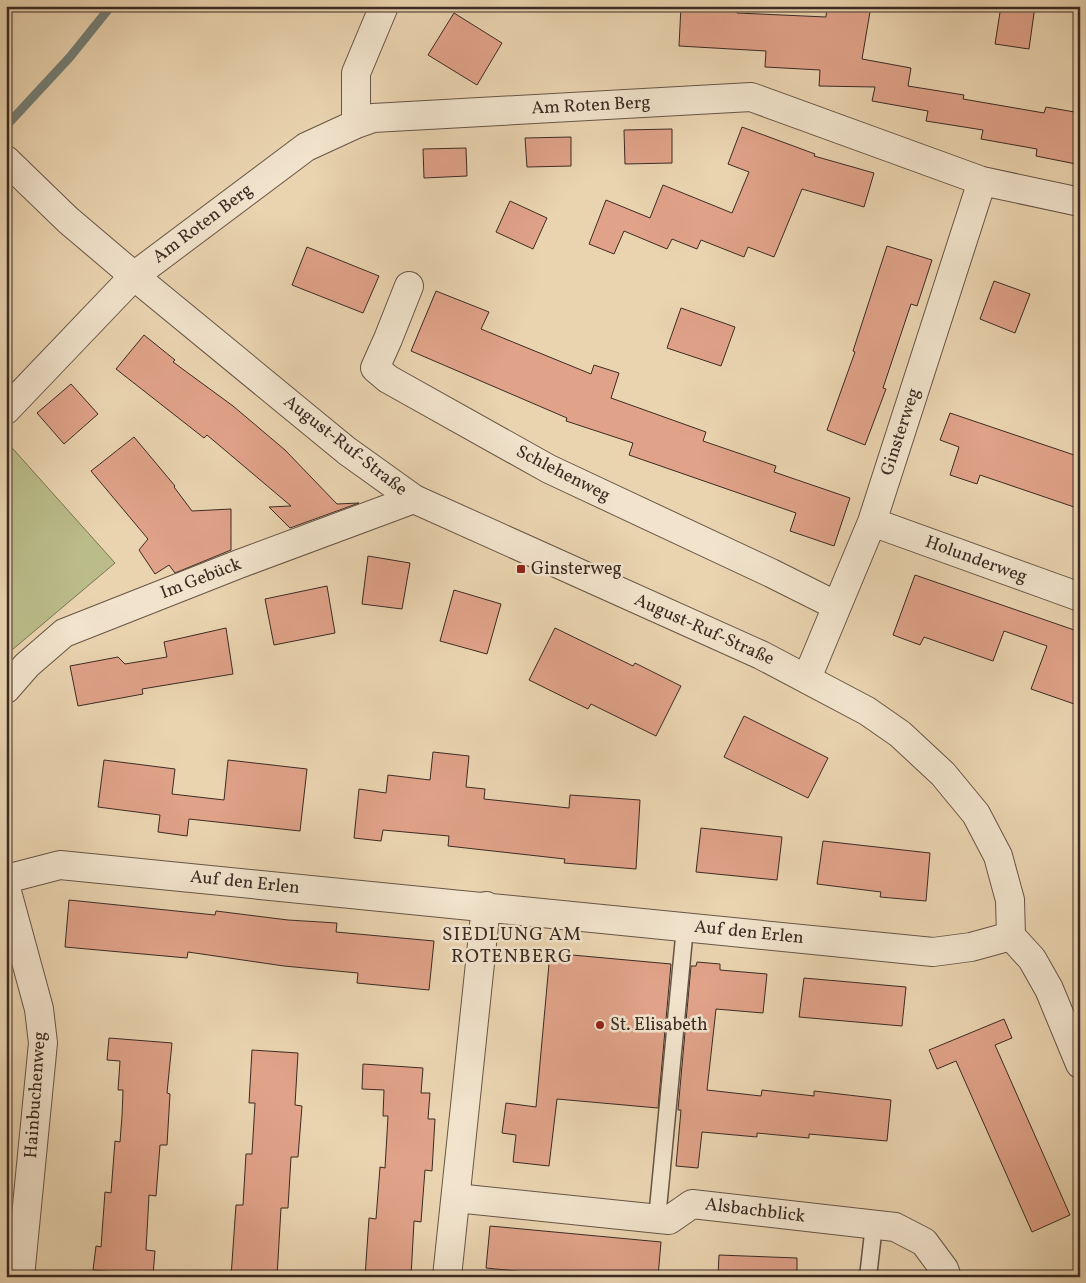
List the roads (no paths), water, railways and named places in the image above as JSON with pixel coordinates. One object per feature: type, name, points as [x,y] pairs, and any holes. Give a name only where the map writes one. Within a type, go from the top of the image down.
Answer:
[{"type":"street","points":[[356,124],[356,73],[384,6]]},
{"type":"street","name":"Am Roten Berg","points":[[6,410],[134,276],[306,147],[356,124],[374,118],[751,97],[982,181],[1080,202]]},
{"type":"street","name":"August-Ruf-Straße","points":[[6,160],[68,220],[134,276],[347,451],[414,499],[761,655],[867,710],[900,734],[943,774],[976,814],[998,856],[1010,900],[1011,936]]},
{"type":"street","name":"Ginsterweg","points":[[807,678],[872,522],[982,181]]},
{"type":"street","name":"Schlehenweg","points":[[409,286],[375,368],[388,379],[549,469],[837,606]]},
{"type":"street","name":"Im Gebück","points":[[6,689],[27,666],[64,633],[239,564],[414,499]]},
{"type":"street","name":"Holunderweg","points":[[872,522],[1080,598]]},
{"type":"street","name":"Auf den Erlen","points":[[6,879],[60,865],[933,952],[971,947],[1011,936]]},
{"type":"street","name":"Hainbuchenweg","points":[[6,888],[39,1009],[43,1044],[20,1277]]},
{"type":"street","points":[[447,1277],[486,906]]},
{"type":"street","points":[[1011,936],[1032,959],[1049,989],[1080,1064]]},
{"type":"street","name":"Alsbachblick","points":[[456,1198],[670,1220],[692,1204],[895,1228],[924,1242],[944,1269],[947,1277]]},
{"type":"lane","points":[[657,1219],[685,927]]},
{"type":"lane","points":[[868,1277],[874,1225]]},
{"type":"waterway","points":[[6,126],[70,57],[111,6]]},
{"type":"place","name":"Ginsterweg","points":[[521,569]]},
{"type":"place","name":"St. Elisabeth","points":[[600,1025]]},
{"type":"district","name":"SIEDLUNG AM ROTENBERG","points":[[512,946]]}]
